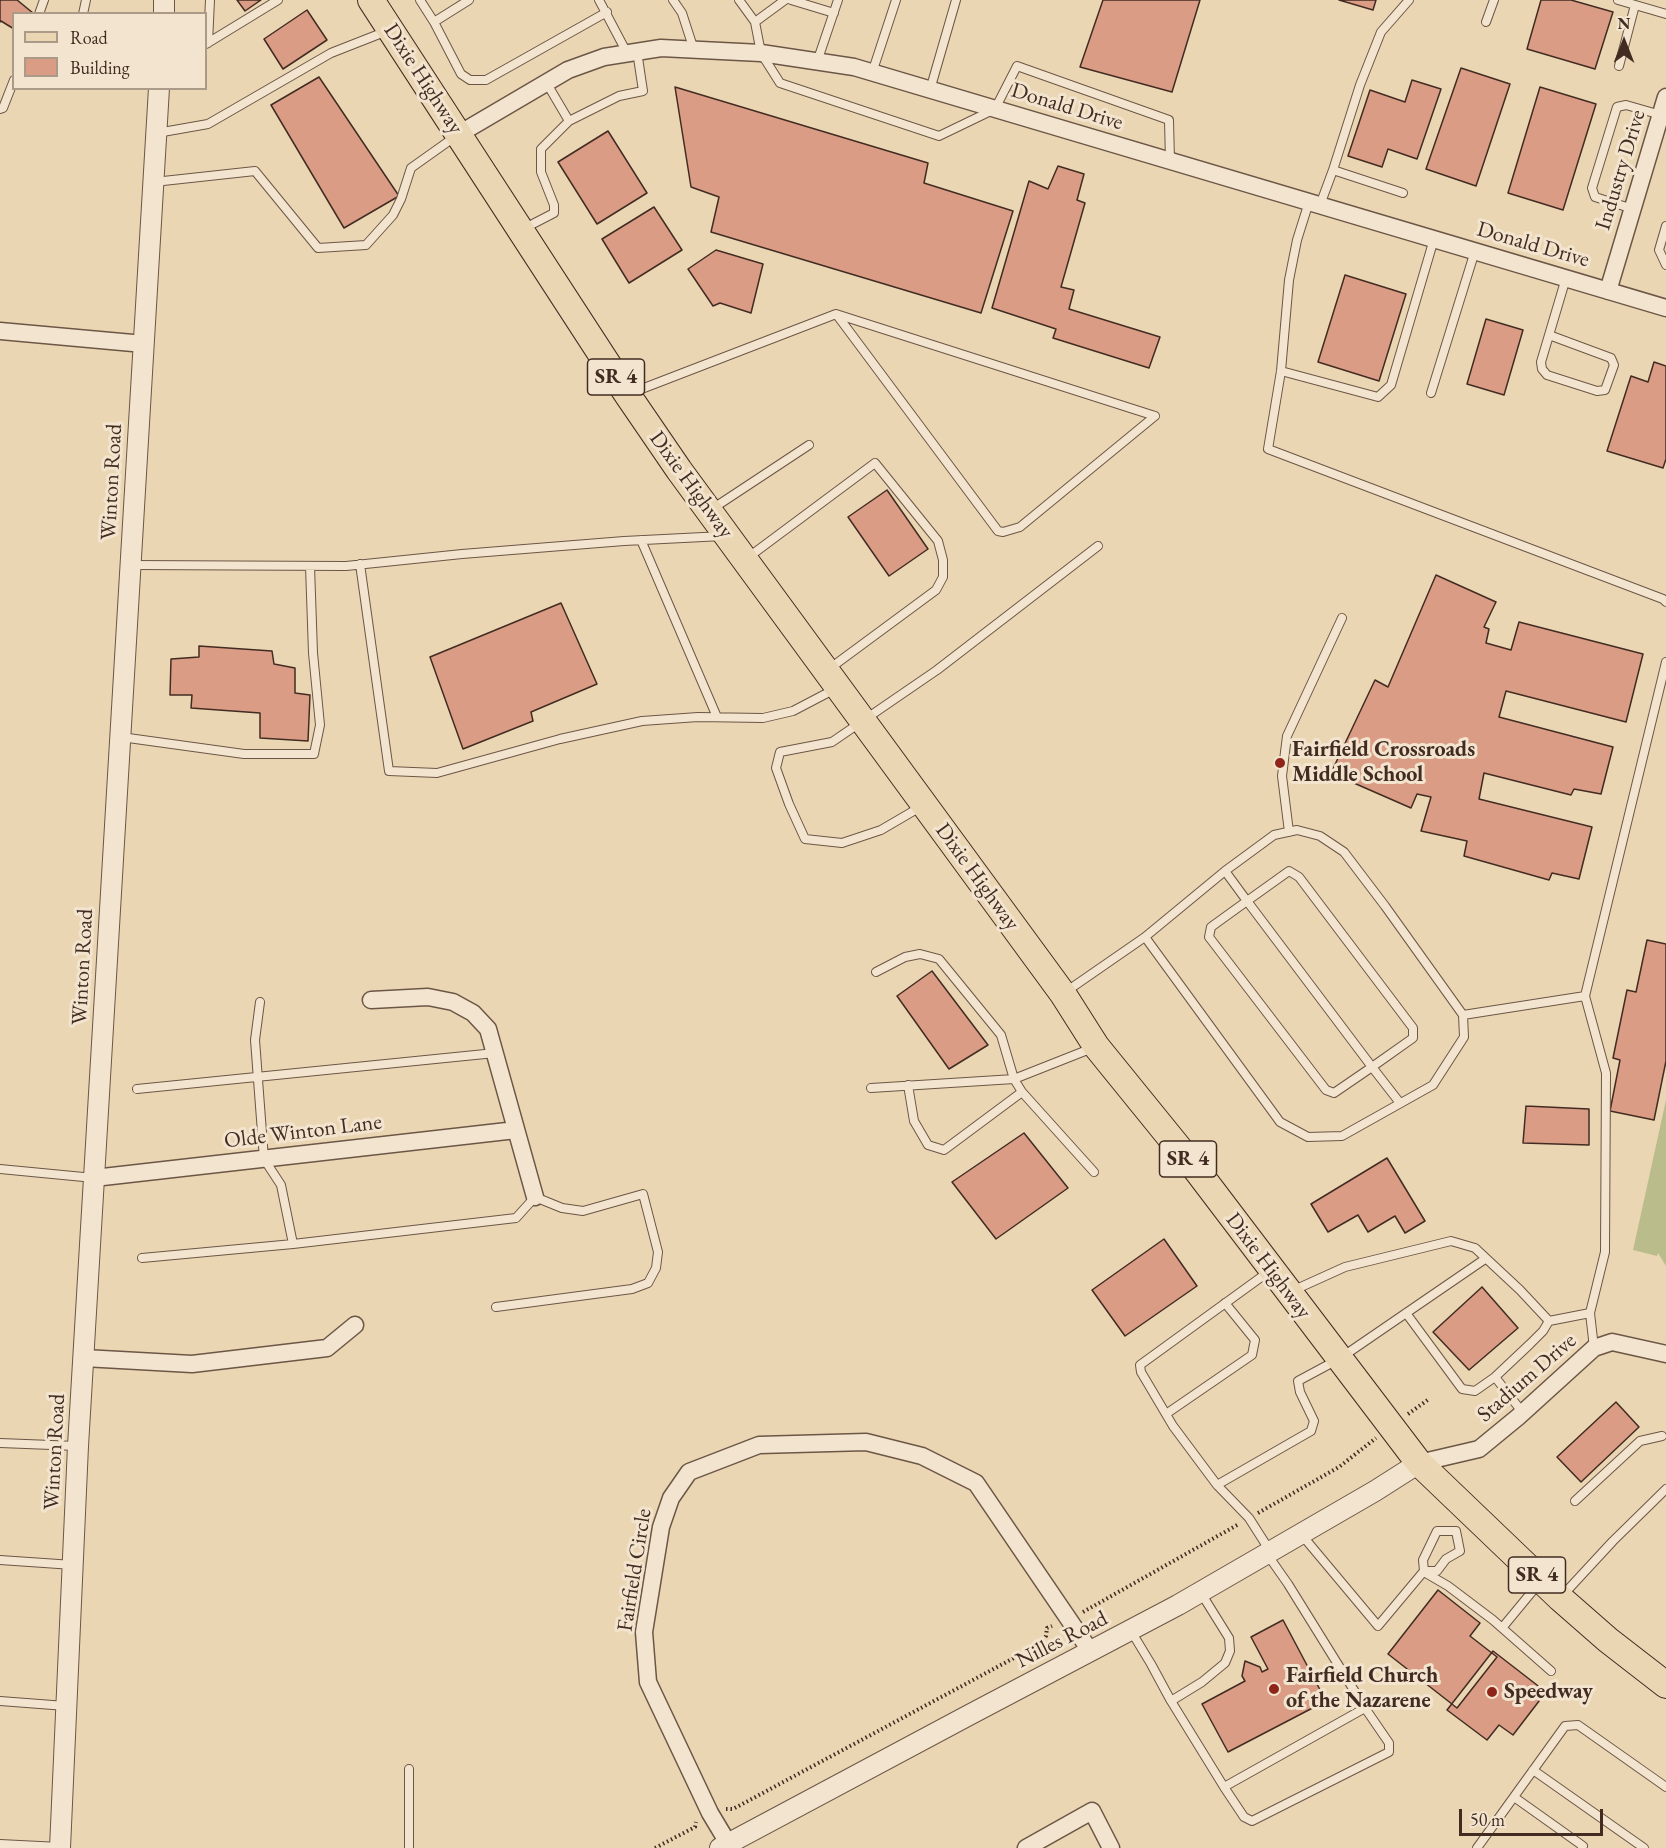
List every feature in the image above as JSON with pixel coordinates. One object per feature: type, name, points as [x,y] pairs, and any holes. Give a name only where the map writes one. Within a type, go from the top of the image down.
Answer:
[{"type":"main road","name":"Dixie Highway","points":[[371,0],[627,394],[709,511],[1063,994],[1096,1046],[1195,1168],[1465,1523],[1542,1580],[1608,1640],[1665,1683]]},
{"type":"street","name":"Donald Drive","points":[[459,134],[568,70],[604,57],[661,48],[761,53],[872,73],[1666,308]]},
{"type":"street","name":"Winton Road","points":[[60,1848],[78,1446],[159,90]]},
{"type":"street","name":"Industry Drive","points":[[1608,291],[1666,97]]},
{"type":"street","points":[[0,331],[144,344]]},
{"type":"street","points":[[371,1000],[428,998],[453,1002],[473,1013],[488,1029],[535,1197]]},
{"type":"street","name":"Olde Winton Lane","points":[[94,1178],[516,1130]]},
{"type":"street","points":[[84,1358],[192,1364],[327,1348],[355,1325]]},
{"type":"street","name":"Stadium Drive","points":[[1419,1463],[1479,1449],[1523,1413],[1594,1348],[1612,1342],[1666,1354]]},
{"type":"street","name":"Fairfield Circle","points":[[727,1847],[648,1682],[644,1632],[661,1527],[671,1498],[689,1472],[759,1444],[866,1442],[922,1456],[976,1483],[1091,1652]]},
{"type":"street","name":"Nilles Road","points":[[727,1847],[971,1714],[1201,1593],[1419,1463]]},
{"type":"street","points":[[1026,1848],[1092,1811],[1111,1848]]},
{"type":"lane","points":[[207,43],[210,0]]},
{"type":"lane","points":[[207,43],[278,0]]},
{"type":"lane","points":[[420,0],[461,74],[470,80],[486,80],[607,12]]},
{"type":"lane","points":[[434,22],[469,0]]},
{"type":"lane","points":[[521,231],[554,213],[554,205],[541,172],[541,149],[569,121],[619,96],[643,91],[632,52],[599,0]]},
{"type":"lane","points":[[673,0],[682,13],[694,50]]},
{"type":"lane","points":[[739,0],[755,22],[761,53],[780,83],[939,136],[995,109],[1017,66],[1169,120],[1170,161]]},
{"type":"lane","points":[[755,22],[785,0]]},
{"type":"lane","points":[[791,0],[834,13]]},
{"type":"lane","points":[[817,62],[838,0]]},
{"type":"lane","points":[[872,73],[896,0]]},
{"type":"lane","points":[[930,90],[956,0]]},
{"type":"lane","points":[[1409,0],[1381,32],[1360,85],[1333,170],[1314,203],[1297,240],[1289,280],[1281,371],[1268,449],[1666,602]]},
{"type":"lane","points":[[1486,22],[1494,0]]},
{"type":"lane","points":[[1618,0],[1666,14]]},
{"type":"lane","points":[[1619,66],[1635,5]]},
{"type":"lane","points":[[157,133],[208,124],[331,53],[391,30]]},
{"type":"lane","points":[[546,82],[569,121]]},
{"type":"lane","points":[[0,109],[3,108],[12,85]]},
{"type":"lane","points":[[1633,209],[1595,197],[1592,188],[1617,107],[1626,105],[1661,115]]},
{"type":"lane","points":[[154,182],[255,171],[318,248],[366,245],[393,215],[411,168],[459,134]]},
{"type":"lane","points":[[1333,170],[1403,193]]},
{"type":"lane","points":[[1666,226],[1659,250],[1666,265]]},
{"type":"lane","points":[[1281,371],[1378,398],[1391,385],[1434,239]]},
{"type":"lane","points":[[1431,393],[1474,251]]},
{"type":"lane","points":[[1549,335],[1611,358],[1614,364],[1605,390],[1597,391],[1547,375],[1542,369],[1541,362],[1549,335],[1566,278]]},
{"type":"lane","points":[[627,394],[836,314],[1155,416],[1020,527],[1004,532],[998,531],[836,314]]},
{"type":"lane","points":[[709,511],[809,446]]},
{"type":"lane","points":[[360,564],[389,771],[437,773],[560,739],[642,721],[717,717],[763,718],[793,711],[832,679],[880,631],[936,590],[943,577],[943,560],[938,541],[875,463],[745,560]]},
{"type":"lane","points":[[131,565],[346,566],[473,553],[727,535]]},
{"type":"lane","points":[[641,540],[717,717]]},
{"type":"lane","points":[[924,805],[881,831],[842,843],[805,839],[776,768],[780,752],[832,742],[863,722],[937,670],[1098,546]]},
{"type":"lane","points":[[121,737],[244,754],[314,754],[320,725],[313,653],[310,566]]},
{"type":"lane","points":[[1289,832],[1282,776],[1287,736],[1342,618]]},
{"type":"lane","points":[[1594,1348],[1590,1313],[1605,1252],[1606,1073],[1585,996],[1666,662]]},
{"type":"lane","points":[[1063,994],[1144,937],[1274,835],[1298,830],[1320,836],[1344,852],[1463,1015],[1464,1037],[1432,1085],[1342,1136],[1308,1137],[1280,1122],[1144,937]]},
{"type":"lane","points":[[1226,871],[1400,1103]]},
{"type":"lane","points":[[1289,871],[1299,877],[1413,1028],[1413,1038],[1334,1093],[1326,1090],[1209,937],[1211,927],[1247,901],[1289,871]]},
{"type":"lane","points":[[876,972],[905,957],[920,954],[939,959],[1001,1035],[1014,1079],[1022,1092],[1094,1172]]},
{"type":"lane","points":[[1463,1015],[1585,996]]},
{"type":"lane","points":[[261,1002],[255,1040],[264,1159],[281,1185],[292,1244]]},
{"type":"lane","points":[[871,1088],[1014,1079],[1096,1046]]},
{"type":"lane","points":[[137,1089],[495,1053]]},
{"type":"lane","points":[[908,1085],[914,1121],[928,1145],[944,1150],[1022,1092]]},
{"type":"lane","points":[[0,1169],[94,1178]]},
{"type":"lane","points":[[142,1258],[292,1244],[516,1218],[535,1197],[562,1209],[583,1211],[643,1194],[658,1252],[656,1268],[648,1283],[632,1289],[496,1307]]},
{"type":"lane","points":[[1288,1292],[1345,1267],[1451,1241],[1475,1248],[1549,1321]]},
{"type":"lane","points":[[1217,1485],[1311,1431],[1314,1420],[1300,1392],[1298,1381],[1340,1359],[1485,1259]]},
{"type":"lane","points":[[1130,1631],[1224,1787],[1244,1817],[1252,1821],[1389,1752],[1389,1743],[1365,1708],[1249,1518],[1217,1485],[1173,1426],[1141,1372],[1140,1365],[1272,1270]]},
{"type":"lane","points":[[1166,1414],[1252,1355],[1255,1340],[1225,1304]]},
{"type":"lane","points":[[1406,1313],[1462,1389],[1475,1391],[1495,1377],[1530,1344],[1549,1321],[1590,1313]]},
{"type":"lane","points":[[1495,1377],[1523,1413]]},
{"type":"lane","points":[[1575,1501],[1640,1441],[1662,1436]]},
{"type":"lane","points":[[0,1443],[78,1446]]},
{"type":"lane","points":[[1560,1598],[1666,1489]]},
{"type":"lane","points":[[1301,1534],[1378,1626],[1424,1571],[1423,1560],[1437,1531],[1465,1523],[1460,1551],[1446,1559],[1437,1571],[1424,1571]]},
{"type":"lane","points":[[0,1560],[73,1565]]},
{"type":"lane","points":[[1424,1571],[1448,1586],[1502,1628],[1551,1671]]},
{"type":"lane","points":[[1502,1628],[1542,1580]]},
{"type":"lane","points":[[1171,1701],[1202,1682],[1225,1663],[1230,1651],[1229,1638],[1201,1593]]},
{"type":"lane","points":[[0,1701],[67,1706]]},
{"type":"lane","points":[[1224,1787],[1365,1708]]},
{"type":"lane","points":[[1477,1848],[1565,1726],[1578,1725],[1666,1787]]},
{"type":"lane","points":[[409,1769],[409,1848]]},
{"type":"lane","points":[[1533,1770],[1644,1848]]},
{"type":"lane","points":[[1514,1797],[1582,1846],[1581,1848]]},
{"type":"lane","points":[[0,1844],[60,1848]]},
{"type":"path","points":[[1078,1615],[1340,1467],[1349,1459]]},
{"type":"path","points":[[722,1809],[733,1809],[1040,1644],[1046,1636],[1047,1628]]},
{"type":"path","points":[[655,1848],[695,1827],[697,1818]]},
{"type":"green space","points":[[1666,1100],[1666,1266],[1658,1253],[1657,1256],[1633,1250]]},
{"type":"building","points":[[0,0],[17,0],[32,12],[12,12],[12,28],[0,22]]},
{"type":"building","points":[[237,0],[261,0],[245,11]]},
{"type":"building","points":[[1103,0],[1200,0],[1172,92],[1080,67]]},
{"type":"building","points":[[1339,0],[1376,0],[1373,10]]},
{"type":"building","points":[[1541,0],[1571,0],[1613,12],[1595,69],[1527,49]]},
{"type":"building","points":[[307,10],[327,40],[283,69],[264,39]]},
{"type":"building","points":[[1461,68],[1510,84],[1476,186],[1426,169]]},
{"type":"building","points":[[319,77],[399,196],[344,228],[271,105]]},
{"type":"building","points":[[1412,80],[1441,89],[1417,159],[1388,149],[1382,167],[1348,156],[1370,90],[1405,102]]},
{"type":"building","points":[[675,87],[928,163],[924,183],[1013,211],[981,313],[711,232],[719,197],[691,187]]},
{"type":"building","points":[[1540,87],[1596,104],[1563,210],[1508,193]]},
{"type":"building","points":[[608,131],[647,193],[597,224],[558,162]]},
{"type":"building","points":[[1058,166],[1084,174],[1077,200],[1085,203],[1061,287],[1074,290],[1069,309],[1160,337],[1149,368],[1053,338],[1056,329],[992,308],[1029,181],[1048,189]]},
{"type":"building","points":[[654,207],[682,250],[629,283],[602,239]]},
{"type":"building","points":[[716,250],[763,264],[751,313],[720,303],[713,306],[688,269]]},
{"type":"building","points":[[1345,275],[1406,294],[1379,381],[1318,362]]},
{"type":"building","points":[[1486,319],[1523,330],[1504,395],[1467,384]]},
{"type":"building","points":[[1654,362],[1666,366],[1666,459],[1663,468],[1607,451],[1631,376],[1648,382]]},
{"type":"building","points":[[887,490],[928,549],[889,576],[848,517]]},
{"type":"building","points":[[1436,575],[1496,602],[1484,627],[1489,629],[1486,643],[1511,650],[1519,622],[1643,654],[1626,722],[1506,691],[1499,717],[1613,747],[1601,794],[1574,789],[1571,795],[1484,773],[1479,799],[1592,827],[1579,879],[1552,873],[1549,880],[1464,856],[1467,841],[1421,831],[1431,797],[1417,794],[1411,808],[1331,773],[1375,680],[1388,687]]},
{"type":"building","points":[[561,603],[597,684],[531,712],[533,721],[463,749],[430,657]]},
{"type":"building","points":[[199,646],[272,651],[274,664],[295,668],[295,693],[310,695],[308,741],[260,738],[260,713],[191,708],[192,695],[170,695],[171,659],[199,657]]},
{"type":"building","points":[[1647,940],[1666,944],[1666,1061],[1654,1120],[1610,1111],[1620,1060],[1613,1058],[1627,990],[1636,992]]},
{"type":"building","points":[[932,971],[988,1045],[949,1069],[897,996]]},
{"type":"building","points":[[1526,1106],[1589,1109],[1589,1145],[1523,1143]]},
{"type":"building","points":[[1024,1133],[1068,1188],[996,1239],[952,1182]]},
{"type":"building","points":[[1387,1158],[1425,1221],[1405,1233],[1395,1216],[1368,1232],[1358,1215],[1328,1232],[1311,1204]]},
{"type":"building","points":[[1164,1239],[1197,1286],[1125,1336],[1092,1290]]},
{"type":"building","points":[[1482,1287],[1518,1328],[1469,1370],[1433,1332]]},
{"type":"building","points":[[1616,1402],[1639,1427],[1581,1482],[1557,1457]]},
{"type":"building","points":[[1438,1590],[1480,1623],[1470,1636],[1497,1657],[1457,1708],[1388,1654]]},
{"type":"building","points":[[1283,1620],[1326,1701],[1228,1752],[1202,1704],[1245,1681],[1242,1676],[1245,1661],[1260,1667],[1262,1672],[1268,1669],[1251,1637]]},
{"type":"building","points":[[1493,1651],[1546,1692],[1513,1735],[1499,1725],[1487,1740],[1447,1710]]},
{"type":"place","name":"Fairfield Crossroads Middle School","points":[[1280,763]]},
{"type":"place","name":"Fairfield Church of the Nazarene","points":[[1274,1689]]},
{"type":"place","name":"Speedway","points":[[1492,1692]]}]
